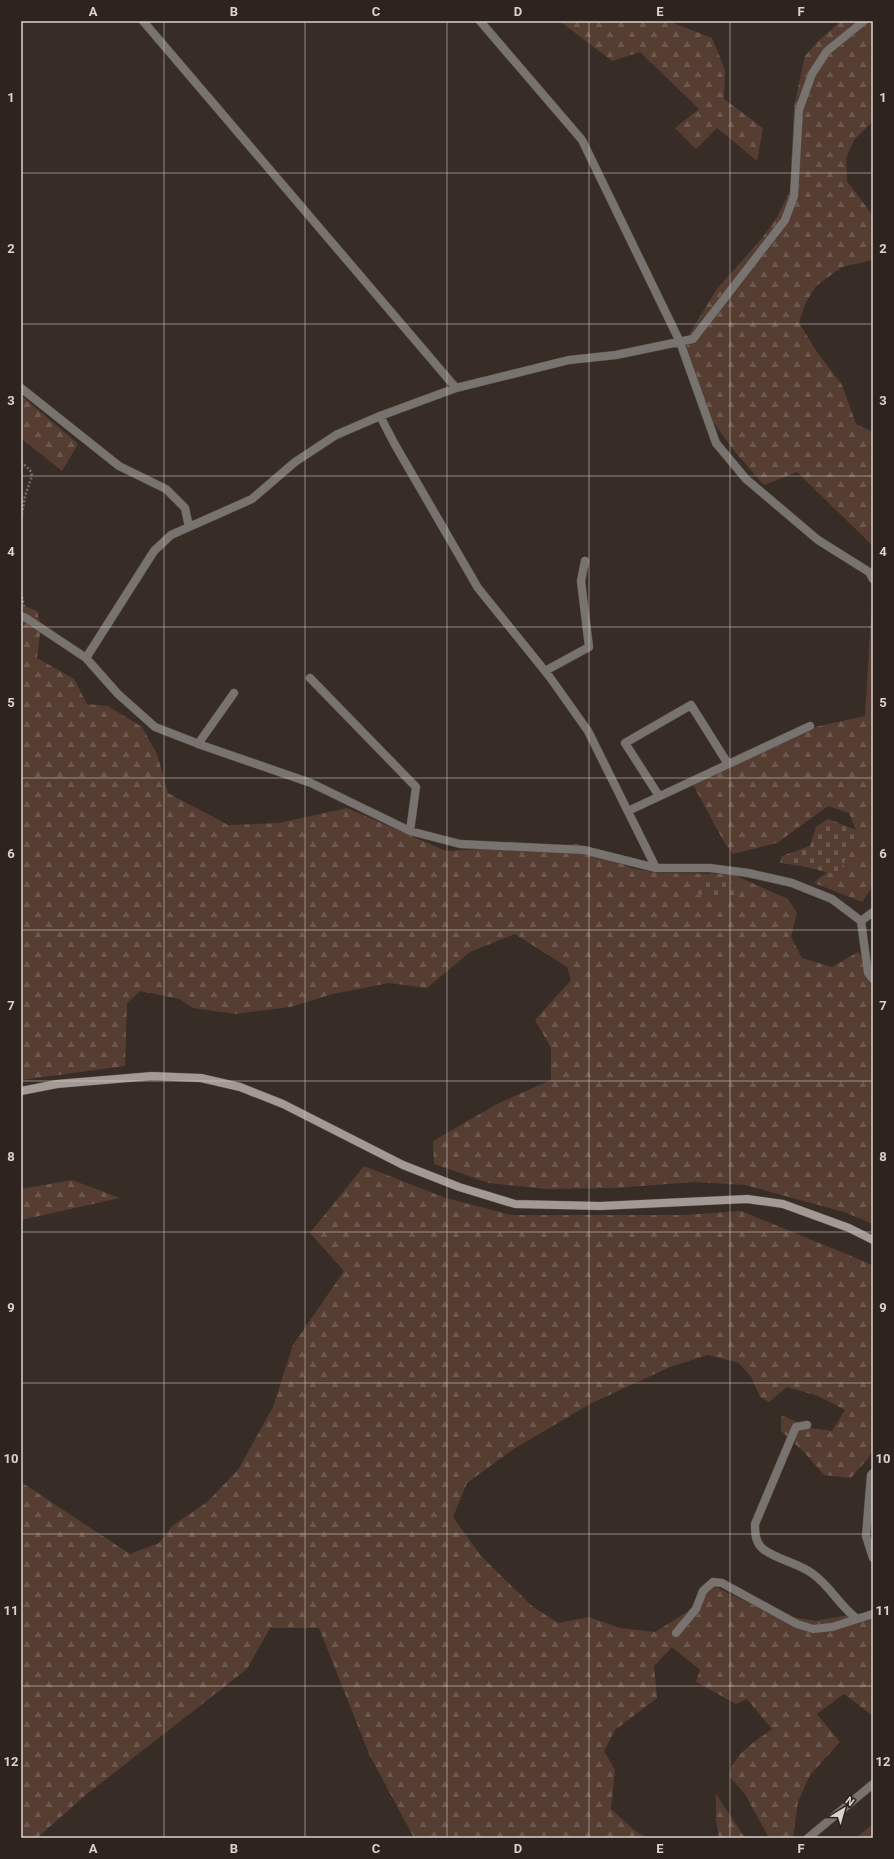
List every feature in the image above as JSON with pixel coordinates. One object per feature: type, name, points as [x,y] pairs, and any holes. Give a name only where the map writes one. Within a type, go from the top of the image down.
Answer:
[{"type":"street","points":[[143,21],[456,388]]},
{"type":"street","points":[[480,21],[582,140],[680,342],[716,443],[746,479],[818,540],[869,572],[873,579]]},
{"type":"street","points":[[86,658],[154,551],[171,535],[252,500],[295,462],[336,435],[380,416],[456,388],[569,360],[616,355],[693,339],[785,220],[794,196],[799,110],[812,74],[827,51],[864,21]]},
{"type":"street","points":[[21,388],[119,466],[166,489],[185,508],[189,527]]},
{"type":"street","points":[[380,416],[394,443],[478,588],[545,671],[588,731],[656,868]]},
{"type":"street","points":[[545,671],[589,647],[581,581],[585,561]]},
{"type":"street","points":[[21,616],[86,658],[118,694],[155,727],[198,744],[311,783],[410,831],[460,844],[584,850],[656,868],[710,868],[748,873],[792,883],[832,899],[861,921],[868,973],[873,979]]},
{"type":"street","points":[[310,678],[416,787],[410,831]]},
{"type":"street","points":[[198,744],[234,693]]},
{"type":"street","points":[[659,796],[625,743],[691,705],[728,764]]},
{"type":"street","points":[[628,811],[810,726]]},
{"type":"street","points":[[861,921],[873,912]]},
{"type":"street","points":[[21,1091],[57,1084],[152,1076],[201,1078],[240,1087],[283,1104],[403,1165],[459,1187],[515,1204],[600,1206],[747,1199],[783,1204],[848,1228],[873,1240]]},
{"type":"street","points":[[807,1425],[796,1427],[795,1429],[755,1524],[755,1537],[763,1549],[812,1573],[828,1587],[843,1608],[856,1618]]},
{"type":"street","points":[[873,1473],[871,1475],[866,1536],[873,1558]]},
{"type":"street","points":[[676,1632],[696,1610],[703,1591],[713,1582],[722,1583],[797,1624],[814,1629],[832,1627],[856,1618],[873,1614]]},
{"type":"street","points":[[808,1838],[873,1784]]},
{"type":"path","points":[[21,462],[30,470],[32,476],[25,496],[21,519]]},
{"type":"green space","points":[[668,21],[712,38],[725,70],[724,99],[763,128],[757,161],[717,128],[696,149],[675,128],[699,109],[640,52],[612,61],[561,22]]},
{"type":"green space","points":[[841,21],[873,21],[873,121],[854,140],[846,158],[847,181],[873,216],[873,260],[842,267],[816,286],[805,304],[799,323],[817,352],[842,385],[856,424],[873,432],[873,546],[797,472],[764,485],[735,452],[708,415],[688,358],[686,339],[717,289],[762,238],[777,217],[790,191],[794,106],[805,56],[817,42]]},
{"type":"green space","points":[[21,395],[78,444],[62,471],[21,438]]},
{"type":"green space","points":[[21,605],[37,611],[41,627],[37,658],[74,679],[87,704],[108,706],[142,727],[157,754],[168,793],[228,825],[279,823],[347,808],[446,851],[577,844],[632,868],[657,873],[732,874],[788,899],[797,913],[791,937],[802,958],[832,967],[858,952],[873,971],[873,1224],[844,1212],[745,1185],[694,1182],[615,1188],[546,1189],[489,1183],[434,1164],[433,1141],[497,1104],[551,1080],[551,1048],[535,1020],[571,980],[567,967],[515,934],[470,952],[427,988],[389,983],[333,994],[290,1007],[235,1014],[193,1008],[179,999],[140,991],[127,1003],[125,1066],[21,1080]]},
{"type":"green space","points":[[873,612],[873,880],[871,889],[862,902],[814,883],[847,855],[856,830],[849,813],[828,806],[777,843],[733,854],[723,840],[690,779],[815,727],[865,716],[871,615]]},
{"type":"green space","points":[[828,819],[859,831],[838,875],[802,866],[780,863],[782,856],[810,846],[816,827]]},
{"type":"green space","points":[[703,878],[729,881],[737,887],[733,899],[696,895]]},
{"type":"green space","points":[[364,1166],[446,1198],[511,1215],[684,1215],[741,1211],[873,1265],[873,1450],[851,1478],[824,1475],[803,1451],[781,1431],[781,1415],[811,1428],[832,1431],[845,1410],[818,1396],[787,1387],[769,1402],[760,1397],[752,1378],[739,1363],[708,1355],[670,1367],[590,1404],[512,1450],[467,1483],[453,1517],[481,1556],[532,1606],[558,1623],[589,1617],[620,1628],[655,1632],[687,1612],[712,1585],[769,1613],[816,1621],[860,1613],[873,1616],[873,1716],[844,1694],[817,1714],[840,1742],[810,1775],[798,1802],[793,1838],[766,1838],[768,1836],[745,1794],[729,1776],[735,1761],[740,1754],[772,1729],[747,1699],[736,1704],[696,1682],[700,1670],[672,1647],[654,1666],[657,1698],[615,1730],[604,1751],[615,1770],[611,1809],[634,1830],[647,1838],[414,1838],[369,1754],[319,1628],[270,1628],[247,1669],[87,1794],[37,1838],[21,1838],[21,1482],[130,1554],[159,1543],[173,1525],[206,1503],[238,1470],[273,1407],[293,1345],[344,1271],[310,1233]]},
{"type":"green space","points":[[72,1180],[120,1198],[21,1220],[21,1189]]},
{"type":"green space","points":[[716,1794],[745,1838],[719,1838],[716,1819]]},
{"type":"green space","points":[[873,1824],[873,1838],[856,1838]]}]
